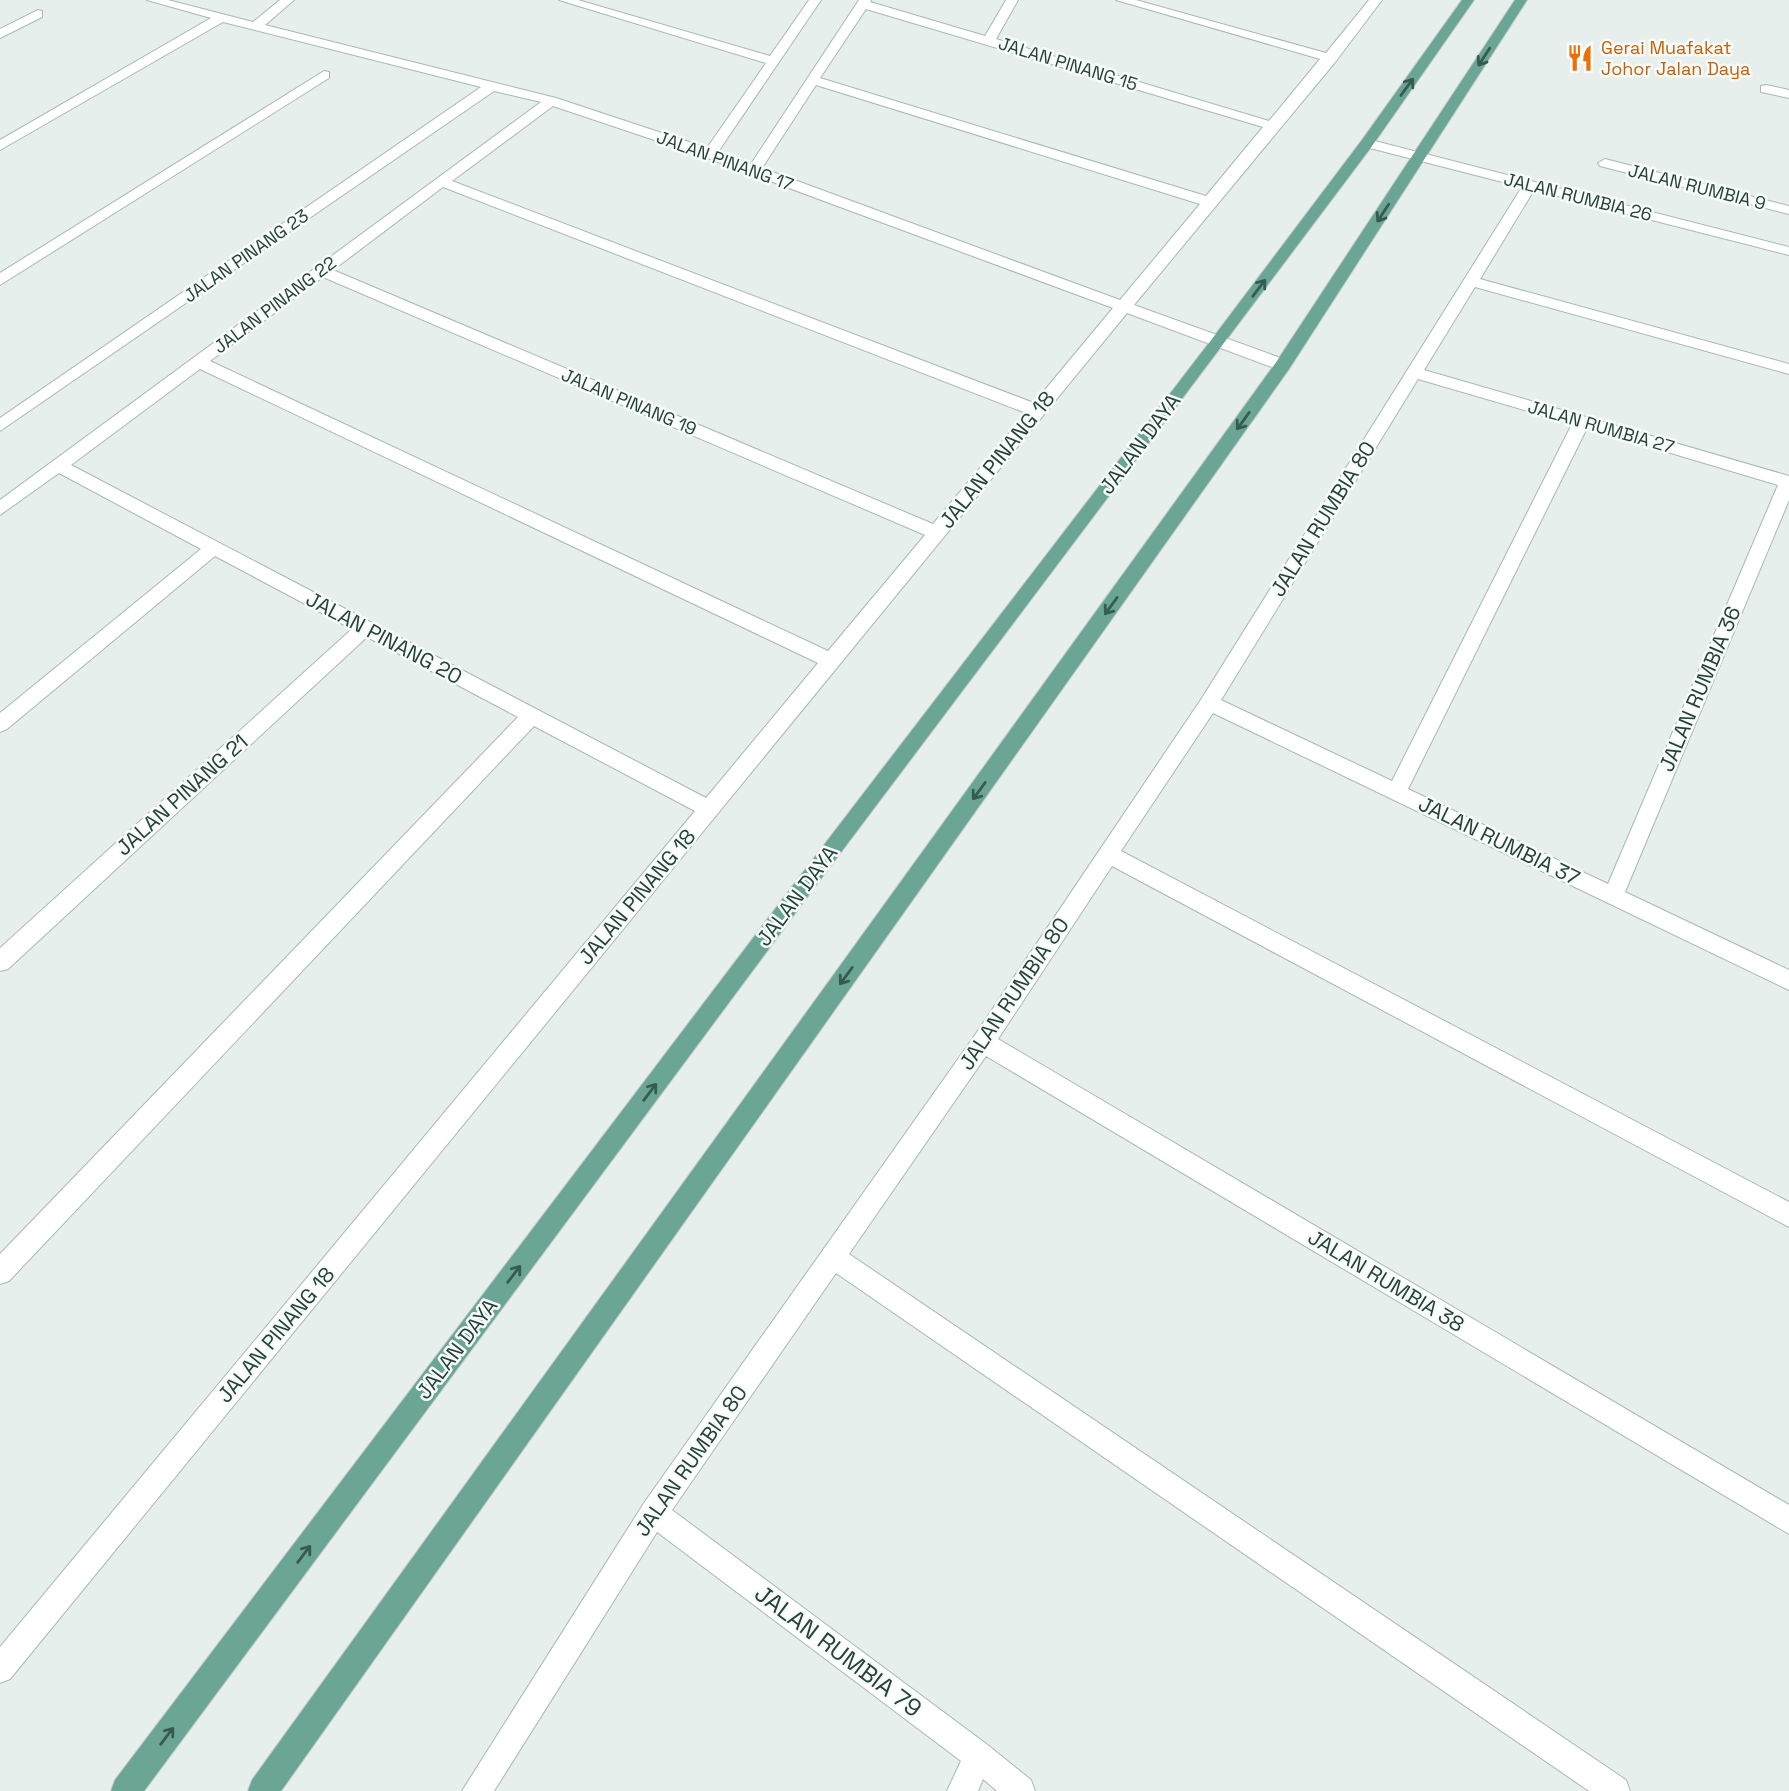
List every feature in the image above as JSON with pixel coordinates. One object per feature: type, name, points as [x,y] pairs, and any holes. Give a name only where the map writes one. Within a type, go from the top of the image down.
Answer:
[{"type":"main road","name":"JALAN DAYA","points":[[127,1791],[798,894],[1367,143],[1468,0]]},
{"type":"main road","points":[[263,1791],[1283,365],[1521,0]]},
{"type":"street","name":"JALAN PINANG 17","points":[[153,0],[551,101],[710,154],[1283,365]]},
{"type":"street","points":[[255,26],[288,0]]},
{"type":"street","points":[[565,0],[773,61]]},
{"type":"street","points":[[710,154],[815,0]]},
{"type":"street","points":[[989,40],[1012,0]]},
{"type":"street","points":[[1122,0],[1331,58]]},
{"type":"street","name":"JALAN PINANG 18","points":[[0,1669],[1331,58],[1376,0]]},
{"type":"street","points":[[753,171],[864,2]]},
{"type":"street","name":"JALAN PINANG 15","points":[[864,2],[1273,126]]},
{"type":"street","points":[[0,34],[38,14]]},
{"type":"street","points":[[0,146],[222,17]]},
{"type":"street","points":[[0,280],[324,75]]},
{"type":"street","points":[[813,79],[1210,202]]},
{"type":"street","name":"JALAN PINANG 23","points":[[0,426],[492,86]]},
{"type":"street","points":[[1766,89],[1789,94]]},
{"type":"street","name":"JALAN PINANG 22","points":[[0,509],[551,101]]},
{"type":"street","name":"JALAN RUMBIA 26","points":[[1367,143],[1789,251]]},
{"type":"street","name":"JALAN RUMBIA 9","points":[[1605,163],[1789,210]]},
{"type":"street","points":[[442,182],[1038,411]]},
{"type":"street","name":"JALAN RUMBIA 80","points":[[477,1791],[654,1513],[983,1042],[1209,703],[1531,185]]},
{"type":"street","name":"JALAN PINANG 19","points":[[322,271],[937,533]]},
{"type":"street","points":[[1471,281],[1789,369]]},
{"type":"street","points":[[199,362],[831,661]]},
{"type":"street","name":"JALAN RUMBIA 27","points":[[1414,372],[1788,482]]},
{"type":"street","points":[[1396,792],[1582,421]]},
{"type":"street","name":"JALAN PINANG 20","points":[[59,466],[709,809]]},
{"type":"street","name":"JALAN RUMBIA 36","points":[[1613,895],[1788,482]]},
{"type":"street","points":[[0,724],[214,548]]},
{"type":"street","name":"JALAN PINANG 21","points":[[0,962],[365,628]]},
{"type":"street","name":"JALAN RUMBIA 37","points":[[1209,703],[1789,979]]},
{"type":"street","points":[[0,1272],[531,716]]},
{"type":"street","points":[[1108,854],[1789,1215]]},
{"type":"street","name":"JALAN RUMBIA 38","points":[[983,1042],[1789,1520]]},
{"type":"street","points":[[833,1257],[1615,1791]]},
{"type":"street","name":"JALAN RUMBIA 79","points":[[654,1513],[979,1756],[1020,1791]]},
{"type":"street","points":[[962,1791],[979,1756]]},
{"type":"place","name":"Gerai Muafakat Johor Jalan Daya","points":[[1580,58]]}]
